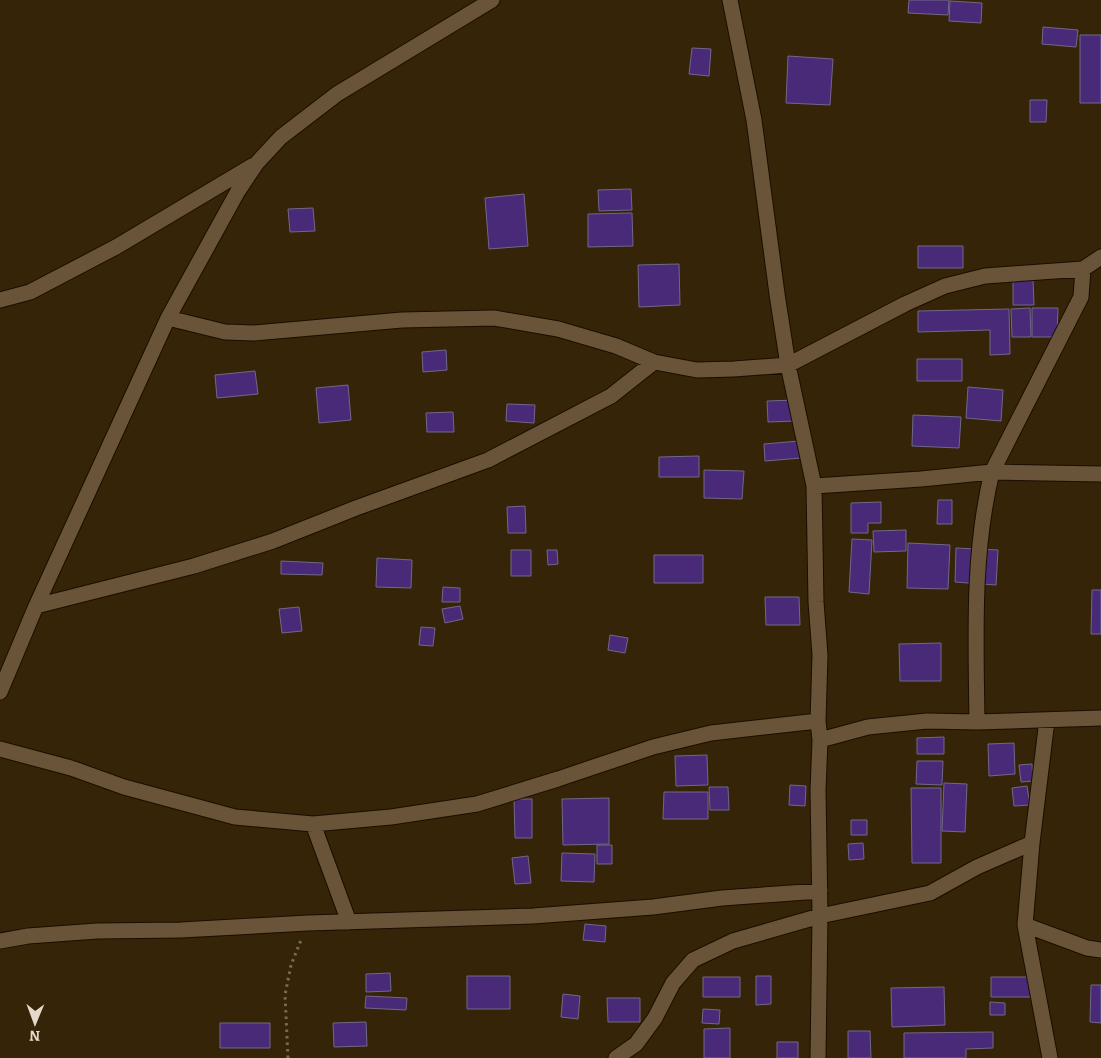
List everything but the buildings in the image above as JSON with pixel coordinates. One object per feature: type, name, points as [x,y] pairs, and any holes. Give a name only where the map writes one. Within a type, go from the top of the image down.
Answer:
[{"type":"street","points":[[0,692],[36,606],[168,318],[238,191],[256,164],[281,137],[337,94],[492,0]]},
{"type":"street","points":[[730,0],[754,120],[788,365],[814,486],[816,602],[820,655],[818,721],[820,740],[818,790],[820,891],[818,1058]]},
{"type":"street","points":[[0,300],[30,292],[116,247],[256,164]]},
{"type":"street","points":[[168,318],[225,332],[254,333],[402,320],[494,318],[558,329],[616,346],[654,362],[697,370],[788,365],[945,286],[985,276],[1083,270],[1101,257]]},
{"type":"street","points":[[978,722],[975,627],[979,551],[985,502],[992,472],[1081,297],[1083,270]]},
{"type":"street","points":[[36,606],[194,566],[273,541],[356,508],[488,460],[611,396],[654,362]]},
{"type":"street","points":[[814,486],[921,480],[992,472],[1101,474]]},
{"type":"street","points":[[820,740],[868,727],[927,721],[978,722],[1101,718]]},
{"type":"street","points":[[1047,720],[1032,843],[1025,924],[1050,1058]]},
{"type":"street","points":[[0,749],[71,768],[124,787],[235,816],[312,824],[391,818],[477,804],[558,780],[653,747],[711,733],[818,721]]},
{"type":"street","points":[[312,824],[349,922]]},
{"type":"street","points":[[616,1058],[636,1044],[655,1018],[674,983],[693,960],[733,941],[820,916],[930,893],[977,866],[1032,843]]},
{"type":"street","points":[[0,941],[28,936],[97,931],[181,930],[308,923],[542,916],[652,907],[722,898],[820,891]]},
{"type":"street","points":[[1025,924],[1087,948],[1101,950]]},
{"type":"path","points":[[288,1058],[285,995],[291,965],[308,923]]}]
